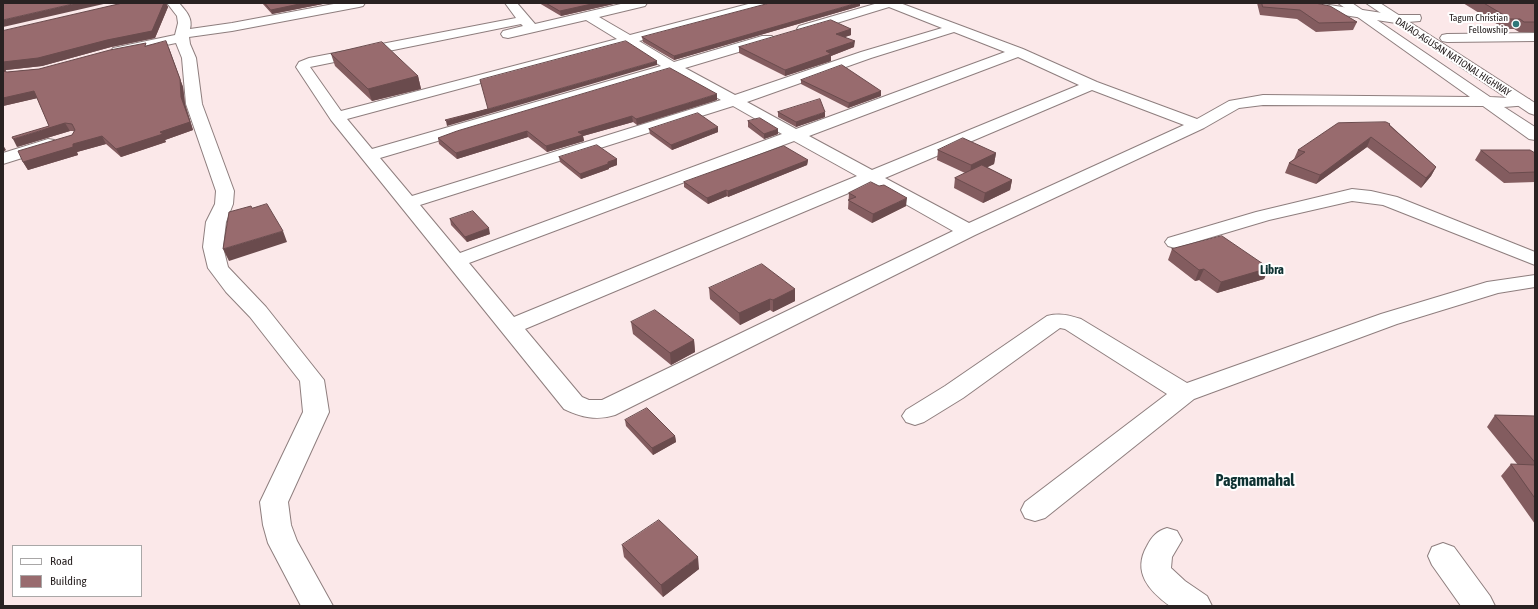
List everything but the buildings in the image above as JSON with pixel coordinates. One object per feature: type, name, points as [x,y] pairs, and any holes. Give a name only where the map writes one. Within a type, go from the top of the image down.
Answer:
[{"type":"main road","points":[[173,3],[183,16],[185,23],[182,36],[184,47],[189,58],[194,104],[225,191],[224,204],[216,222],[213,247],[218,268],[234,288],[258,312],[312,380],[316,412],[274,502],[277,525],[283,543],[317,606]]},
{"type":"main road","points":[[104,54],[182,36],[359,3]]},
{"type":"main road","points":[[642,3],[589,16],[521,12],[309,62],[303,67],[337,117],[370,155],[510,327],[573,403],[586,409],[606,409],[968,231],[1198,125],[1235,104],[1248,101],[1531,102]]},
{"type":"main road","points":[[337,117],[766,3]]},
{"type":"main road","points":[[793,32],[890,3],[1018,52],[1092,85],[1198,125]]},
{"type":"main road","points":[[1291,3],[1396,19],[1415,18]]},
{"type":"main road","points":[[1344,3],[1535,135]]},
{"type":"main road","name":"DAVAO-AGUSAN NATIONAL HIGHWAY","points":[[1372,3],[1531,102]]},
{"type":"main road","name":"DAVAO-AGUSAN NATIONAL HIGHWAY","points":[[1390,3],[1447,38],[1531,102]]},
{"type":"main road","points":[[500,36],[521,12]]},
{"type":"main road","points":[[589,16],[673,67],[968,231]]},
{"type":"main road","points":[[408,203],[734,101],[954,28]]},
{"type":"main road","points":[[370,155],[778,36]]},
{"type":"main road","points":[[1447,38],[1535,37]]},
{"type":"main road","points":[[457,261],[1018,52]]},
{"type":"main road","points":[[510,327],[1092,85]]},
{"type":"main road","points":[[3,159],[63,140]]},
{"type":"main road","points":[[1175,242],[1263,216],[1352,195],[1361,195],[1373,196],[1390,201],[1535,259]]},
{"type":"main road","points":[[1035,510],[1185,394],[1389,319],[1495,287],[1535,282]]},
{"type":"main road","points":[[915,416],[954,392],[1055,321],[1064,321],[1073,324],[1185,394]]},
{"type":"main road","points":[[1167,540],[1157,554],[1155,568],[1164,584],[1196,606]]},
{"type":"main road","points":[[1443,556],[1480,606]]},
{"type":"place","name":"Tagum Christian Fellowship","points":[[1516,24]]},
{"type":"district","name":"Libra","points":[[1272,270]]},
{"type":"district","name":"Pagmamahal","points":[[1255,481]]}]
